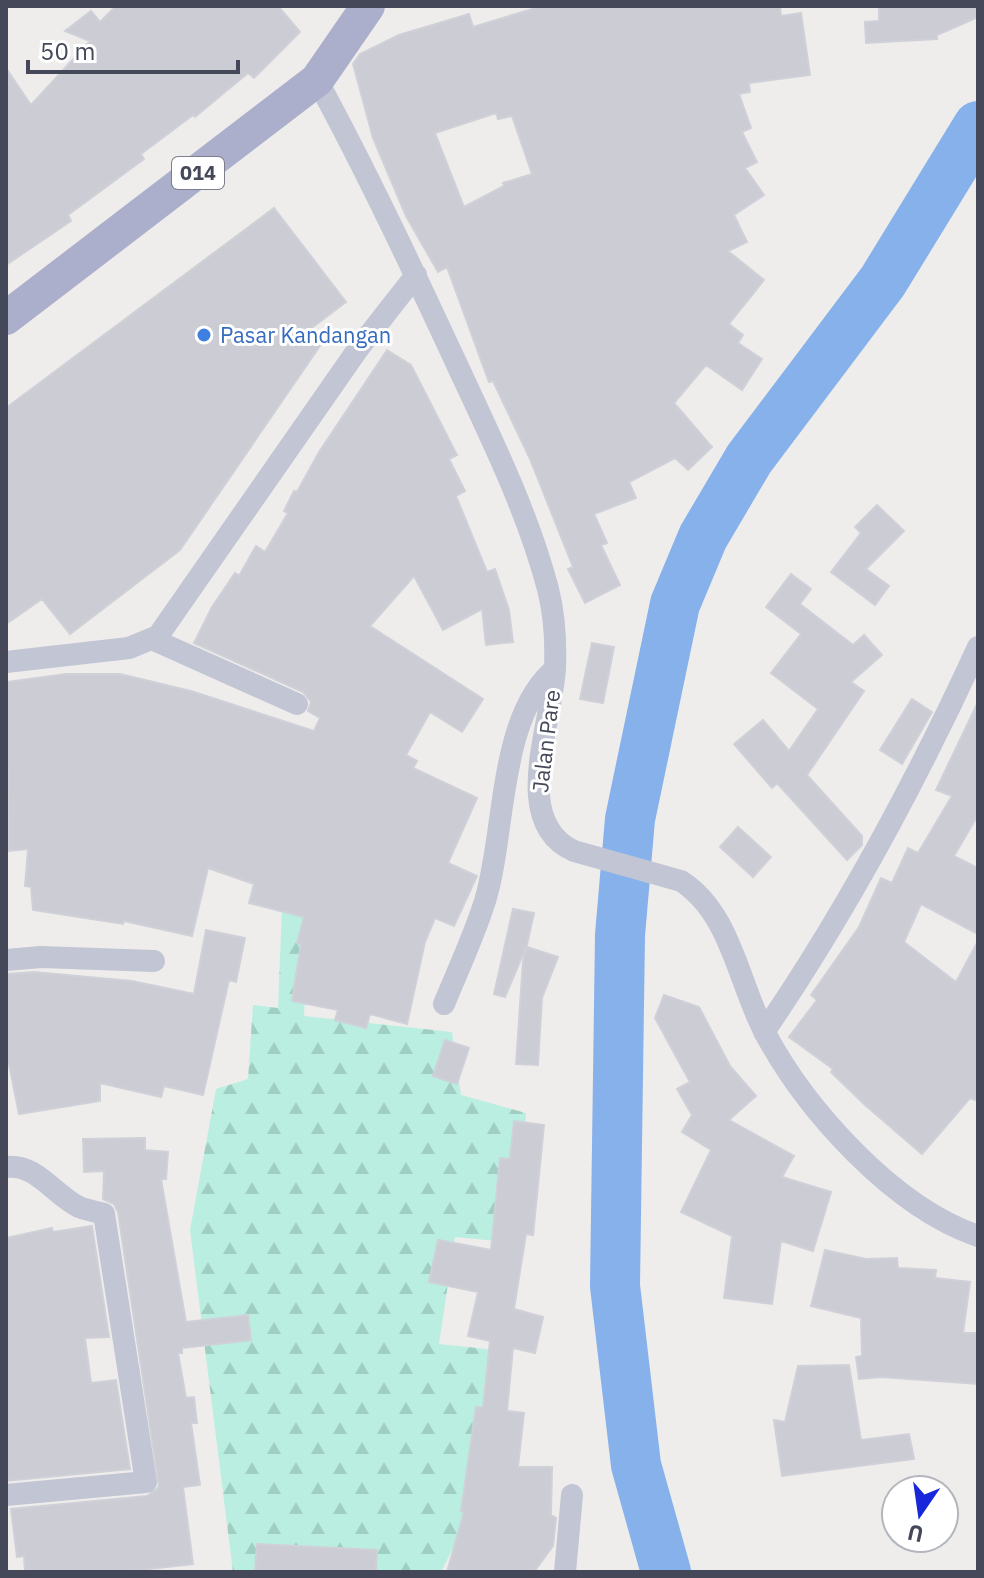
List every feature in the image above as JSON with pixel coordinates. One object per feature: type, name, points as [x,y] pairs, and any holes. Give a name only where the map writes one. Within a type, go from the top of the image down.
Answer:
[{"type":"main road","name":"014","points":[[6,318],[317,80],[368,6]]},
{"type":"street","name":"Jalan Pare","points":[[317,80],[416,275],[530,534],[549,591],[555,669],[538,795],[550,834],[574,851],[681,881],[696,890],[715,913],[764,1032],[783,1063],[846,1142],[907,1198],[978,1236]]},
{"type":"street","points":[[6,662],[129,648],[154,640],[358,349],[416,275]]},
{"type":"street","points":[[154,640],[297,704]]},
{"type":"street","points":[[764,1032],[823,946],[875,857],[928,756],[978,647]]},
{"type":"street","points":[[444,1004],[485,900],[515,744],[526,708],[534,690],[555,669]]},
{"type":"street","points":[[6,960],[41,957],[154,961]]},
{"type":"street","points":[[6,1167],[16,1166],[34,1172],[80,1207],[104,1214],[146,1482],[6,1495]]},
{"type":"street","points":[[565,1572],[572,1495]]},
{"type":"green space","points":[[282,908],[309,910],[304,1016],[452,1032],[461,1095],[526,1113],[518,1243],[455,1237],[439,1344],[505,1351],[485,1484],[441,1572],[233,1572],[190,1230],[216,1089],[248,1079],[253,1005],[278,1008]]},
{"type":"building","points":[[116,6],[278,6],[300,32],[254,78],[248,73],[195,117],[193,115],[141,154],[144,159],[68,215],[71,221],[6,265],[6,68],[31,105],[90,41],[65,31],[91,11],[100,22]]},
{"type":"building","points":[[542,6],[780,6],[781,16],[801,13],[810,75],[749,83],[750,92],[739,94],[751,128],[742,132],[757,162],[745,168],[764,195],[734,215],[747,242],[728,251],[764,280],[729,324],[743,335],[738,343],[762,359],[742,390],[706,365],[674,403],[712,447],[688,470],[675,458],[629,482],[636,498],[594,514],[607,543],[601,545],[620,585],[585,603],[568,569],[573,567],[530,459],[493,381],[489,382],[447,267],[438,272],[406,216],[373,138],[353,64],[360,54],[399,35],[469,14],[473,27]],"holes":[[[496,113],[498,119],[512,116],[532,174],[503,183],[504,186],[464,207],[435,133]]]},
{"type":"building","points":[[879,6],[978,6],[978,17],[937,35],[937,39],[866,43],[865,22],[879,21]]},
{"type":"building","points":[[274,208],[346,302],[305,333],[324,340],[180,550],[70,634],[42,599],[6,624],[6,408]]},
{"type":"building","points":[[387,350],[411,365],[457,455],[449,459],[465,491],[456,496],[487,572],[495,569],[509,610],[513,642],[486,645],[482,609],[443,630],[414,576],[370,626],[483,699],[462,732],[430,712],[406,755],[417,761],[413,768],[477,798],[448,863],[477,876],[454,926],[435,918],[425,942],[407,1024],[370,1014],[366,1028],[335,1020],[338,1010],[292,1001],[301,944],[297,943],[304,917],[249,903],[254,884],[208,868],[192,936],[124,921],[123,924],[33,910],[31,887],[25,886],[28,849],[9,851],[6,682],[66,674],[120,674],[191,691],[314,731],[320,718],[308,711],[311,702],[303,692],[194,643],[212,607],[235,573],[239,576],[256,546],[265,552],[288,513],[284,511],[294,491],[297,492],[319,452]]},
{"type":"building","points":[[877,505],[904,531],[866,569],[889,586],[875,605],[831,572],[861,533],[855,527]]},
{"type":"building","points":[[791,574],[811,589],[800,604],[853,645],[864,635],[882,655],[851,682],[864,691],[807,775],[862,836],[862,845],[847,860],[777,783],[772,788],[734,744],[763,720],[789,751],[818,709],[771,673],[801,634],[766,607]]},
{"type":"building","points":[[592,643],[614,647],[603,703],[580,699]]},
{"type":"building","points":[[912,699],[932,712],[902,764],[880,750]]},
{"type":"building","points":[[978,702],[978,815],[954,856],[978,868],[978,934],[921,904],[904,942],[956,982],[978,941],[978,1101],[970,1098],[922,1154],[865,1105],[831,1072],[833,1069],[789,1037],[817,1000],[811,995],[859,927],[881,878],[892,883],[908,848],[918,853],[952,796],[936,790]]},
{"type":"building","points":[[738,827],[771,857],[753,877],[720,847]]},
{"type":"building","points":[[513,909],[534,913],[527,945],[505,997],[494,994]]},
{"type":"building","points":[[206,930],[245,938],[236,982],[229,980],[203,1095],[164,1086],[161,1097],[100,1083],[100,1101],[19,1114],[9,1064],[6,1065],[6,974],[34,972],[132,981],[194,994]]},
{"type":"building","points":[[527,947],[558,957],[542,998],[538,1065],[516,1064],[523,961]]},
{"type":"building","points":[[664,995],[699,1007],[730,1066],[756,1096],[729,1120],[794,1156],[782,1177],[831,1192],[813,1251],[781,1241],[772,1304],[724,1298],[732,1236],[681,1212],[711,1150],[682,1132],[692,1115],[677,1089],[690,1082],[655,1018]]},
{"type":"building","points":[[445,1040],[469,1048],[457,1084],[433,1076]]},
{"type":"building","points":[[514,1121],[544,1125],[533,1235],[526,1234],[514,1309],[543,1317],[535,1353],[513,1348],[507,1411],[524,1413],[518,1467],[552,1467],[551,1515],[556,1518],[553,1546],[534,1572],[447,1572],[464,1512],[461,1511],[476,1407],[483,1408],[490,1341],[468,1336],[478,1292],[429,1282],[438,1240],[491,1250],[500,1158],[510,1159]]},
{"type":"building","points":[[145,1138],[145,1150],[168,1152],[166,1179],[161,1179],[186,1322],[248,1315],[251,1340],[182,1348],[182,1353],[178,1353],[186,1398],[194,1397],[197,1423],[191,1423],[200,1485],[183,1487],[193,1564],[122,1572],[25,1572],[24,1556],[17,1557],[11,1509],[147,1496],[159,1487],[118,1212],[114,1204],[103,1199],[104,1171],[84,1172],[83,1139]]},
{"type":"building","points":[[92,1226],[109,1337],[85,1338],[91,1383],[116,1380],[130,1469],[6,1481],[6,1238],[52,1228],[53,1232]]},
{"type":"building","points":[[825,1250],[866,1259],[897,1258],[898,1268],[936,1270],[935,1278],[970,1282],[963,1333],[978,1333],[978,1384],[881,1377],[859,1379],[856,1357],[862,1356],[861,1318],[811,1306]]},
{"type":"building","points":[[849,1365],[861,1440],[909,1434],[914,1459],[782,1476],[774,1420],[785,1422],[798,1366]]},
{"type":"building","points":[[257,1544],[377,1550],[376,1572],[255,1571]]},
{"type":"waterway","points":[[666,1572],[636,1465],[615,1286],[620,935],[630,819],[675,604],[703,537],[749,459],[883,281],[978,126]]},
{"type":"place","name":"Pasar Kandangan","points":[[204,335]]}]
